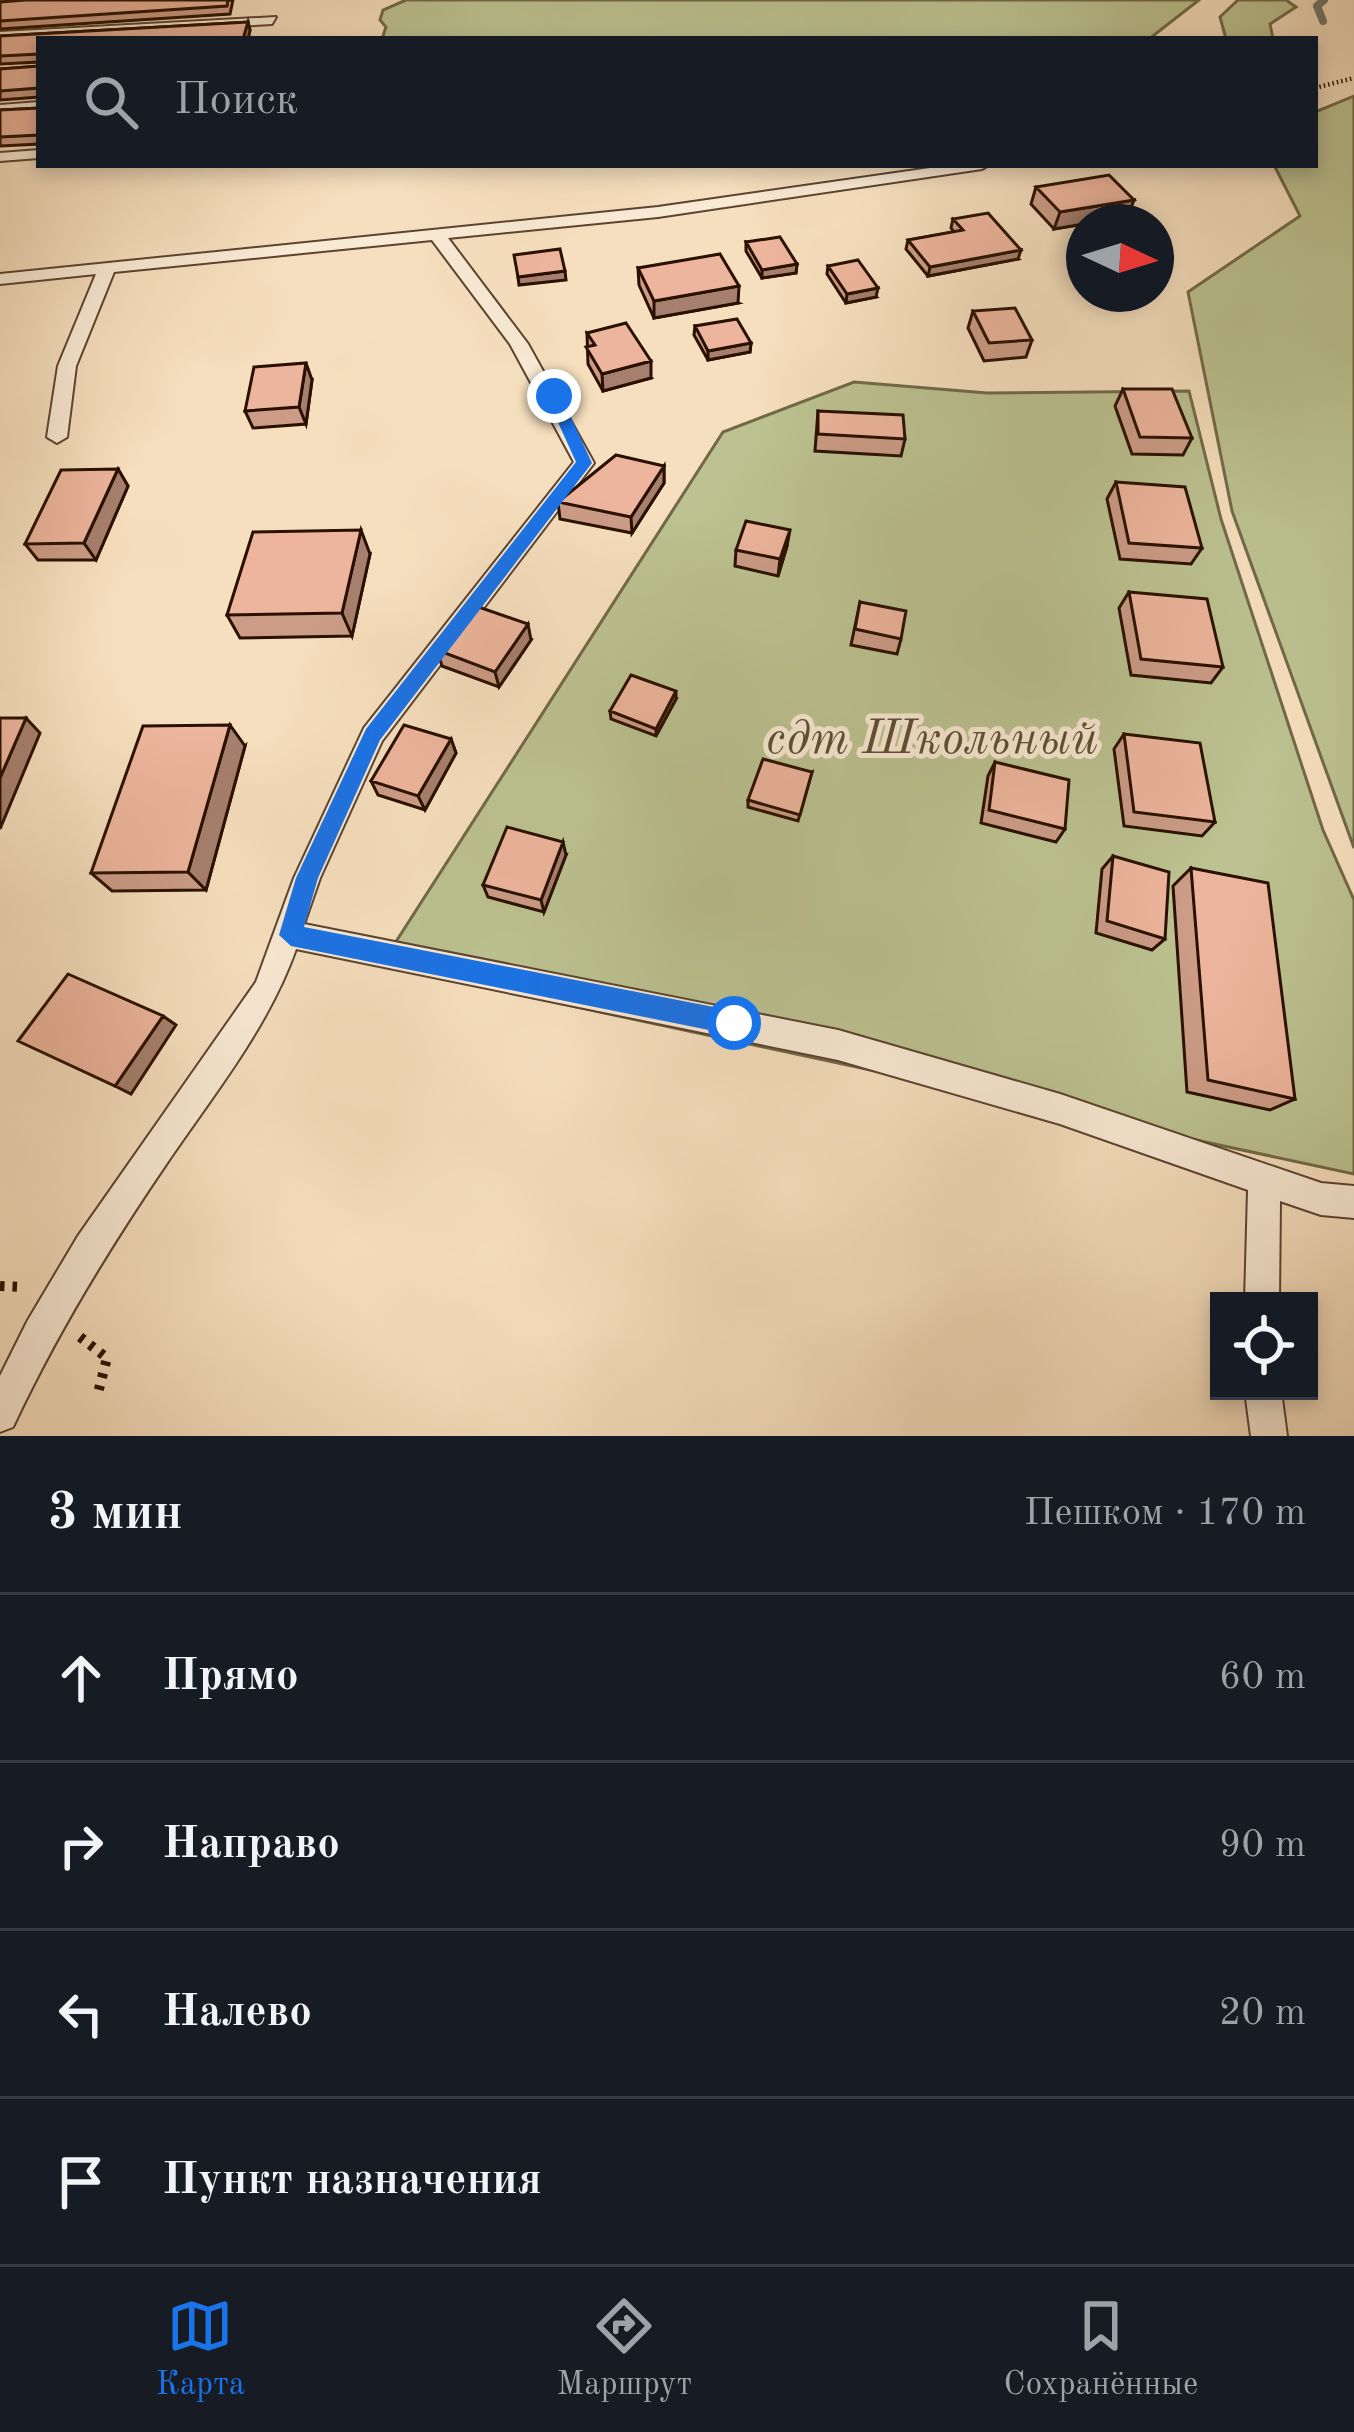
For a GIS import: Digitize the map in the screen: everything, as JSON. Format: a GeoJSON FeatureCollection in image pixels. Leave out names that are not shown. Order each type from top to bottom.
{"type":"FeatureCollection","features":[{"type":"Feature","properties":{"kind":"lane"},"geometry":{"type":"LineString","coordinates":[[0,36],[272,20]]}},
{"type":"Feature","properties":{"kind":"lane"},"geometry":{"type":"LineString","coordinates":[[0,109],[36,106]]}},
{"type":"Feature","properties":{"kind":"lane"},"geometry":{"type":"LineString","coordinates":[[0,157],[36,154]]}},
{"type":"Feature","properties":{"kind":"lane"},"geometry":{"type":"LineString","coordinates":[[0,279],[658,212],[961,168]]}},
{"type":"Feature","properties":{"kind":"lane"},"geometry":{"type":"LineString","coordinates":[[0,1414],[90,1248],[267,990],[291,935],[307,878],[373,735],[584,463],[554,396],[496,305],[438,237]]}},
{"type":"Feature","properties":{"kind":"lane"},"geometry":{"type":"LineString","coordinates":[[57,437],[68,366],[106,268]]}},
{"type":"Feature","properties":{"kind":"lane"},"geometry":{"type":"LineString","coordinates":[[291,935],[838,1045],[1060,1109],[1322,1199],[1354,1202]]}},
{"type":"Feature","properties":{"kind":"lane"},"geometry":{"type":"LineString","coordinates":[[1262,1292],[1264,1180]]}},
{"type":"Feature","properties":{"kind":"lane"},"geometry":{"type":"LineString","coordinates":[[1264,1400],[1269,1436]]}},
{"type":"Feature","properties":{"kind":"path"},"geometry":{"type":"LineString","coordinates":[[1318,87],[1354,78]]}},
{"type":"Feature","properties":{"kind":"path"},"geometry":{"type":"LineString","coordinates":[[51,1314],[107,1358],[98,1393]]}},
{"type":"Feature","properties":{"kind":"green space"},"geometry":{"type":"Polygon","coordinates":[[[406,0],[1199,0],[1153,36],[383,36],[383,10],[406,0]]]}},
{"type":"Feature","properties":{"kind":"green space"},"geometry":{"type":"Polygon","coordinates":[[[1238,0],[1286,0],[1296,7],[1270,24],[1272,36],[1225,36],[1220,17],[1238,0]]]}},
{"type":"Feature","properties":{"kind":"green space"},"geometry":{"type":"Polygon","coordinates":[[[1354,96],[1354,848],[1232,511],[1188,292],[1300,216],[1276,168],[1318,168],[1318,111],[1354,96]]]}},
{"type":"Feature","properties":{"kind":"green space","name":"сдт Школьный"},"geometry":{"type":"Polygon","coordinates":[[[854,382],[987,393],[1189,391],[1221,519],[1323,830],[1354,900],[1354,1174],[381,965],[723,432],[854,382]]]}},
{"type":"Feature","properties":{"kind":"building"},"geometry":{"type":"Polygon","coordinates":[[[228,0],[227,6],[0,21],[0,2],[228,0]]]}},
{"type":"Feature","properties":{"kind":"building"},"geometry":{"type":"Polygon","coordinates":[[[248,22],[244,36],[36,36],[36,54],[0,56],[0,36],[248,22]]]}},
{"type":"Feature","properties":{"kind":"building"},"geometry":{"type":"Polygon","coordinates":[[[36,66],[36,88],[0,91],[0,69],[36,66]]]}},
{"type":"Feature","properties":{"kind":"building"},"geometry":{"type":"Polygon","coordinates":[[[36,108],[36,135],[0,137],[0,110],[36,108]]]}},
{"type":"Feature","properties":{"kind":"building"},"geometry":{"type":"Polygon","coordinates":[[[1109,175],[1134,200],[1066,204],[1066,211],[1060,212],[1036,187],[1109,175]]]}},
{"type":"Feature","properties":{"kind":"building"},"geometry":{"type":"Polygon","coordinates":[[[988,213],[1021,250],[930,267],[908,240],[963,230],[953,219],[988,213]]]}},
{"type":"Feature","properties":{"kind":"building"},"geometry":{"type":"Polygon","coordinates":[[[780,237],[797,264],[762,270],[746,242],[780,237]]]}},
{"type":"Feature","properties":{"kind":"building"},"geometry":{"type":"Polygon","coordinates":[[[560,249],[565,271],[518,277],[514,255],[560,249]]]}},
{"type":"Feature","properties":{"kind":"building"},"geometry":{"type":"Polygon","coordinates":[[[720,254],[739,286],[654,301],[638,268],[720,254]]]}},
{"type":"Feature","properties":{"kind":"building"},"geometry":{"type":"Polygon","coordinates":[[[858,260],[878,288],[847,294],[828,266],[858,260]]]}},
{"type":"Feature","properties":{"kind":"building"},"geometry":{"type":"Polygon","coordinates":[[[1015,308],[1032,340],[989,343],[973,311],[1015,308]]]}},
{"type":"Feature","properties":{"kind":"building"},"geometry":{"type":"Polygon","coordinates":[[[737,319],[751,343],[708,351],[695,326],[737,319]]]}},
{"type":"Feature","properties":{"kind":"building"},"geometry":{"type":"Polygon","coordinates":[[[626,323],[651,361],[602,374],[586,347],[595,345],[587,333],[626,323]]]}},
{"type":"Feature","properties":{"kind":"building"},"geometry":{"type":"Polygon","coordinates":[[[306,363],[299,407],[245,411],[254,367],[306,363]]]}},
{"type":"Feature","properties":{"kind":"building"},"geometry":{"type":"Polygon","coordinates":[[[1123,389],[1172,389],[1192,438],[1140,437],[1123,389]]]}},
{"type":"Feature","properties":{"kind":"building"},"geometry":{"type":"Polygon","coordinates":[[[818,411],[903,415],[905,439],[818,434],[818,411]]]}},
{"type":"Feature","properties":{"kind":"building"},"geometry":{"type":"Polygon","coordinates":[[[616,455],[664,466],[631,517],[558,502],[616,455]]]}},
{"type":"Feature","properties":{"kind":"building"},"geometry":{"type":"Polygon","coordinates":[[[118,469],[84,543],[25,544],[61,470],[118,469]]]}},
{"type":"Feature","properties":{"kind":"building"},"geometry":{"type":"Polygon","coordinates":[[[1116,482],[1185,487],[1202,548],[1129,543],[1116,482]]]}},
{"type":"Feature","properties":{"kind":"building"},"geometry":{"type":"Polygon","coordinates":[[[746,521],[790,530],[780,559],[736,550],[746,521]]]}},
{"type":"Feature","properties":{"kind":"building"},"geometry":{"type":"Polygon","coordinates":[[[361,530],[342,613],[227,615],[253,532],[361,530]]]}},
{"type":"Feature","properties":{"kind":"building"},"geometry":{"type":"Polygon","coordinates":[[[1129,592],[1207,599],[1223,667],[1141,659],[1129,592]]]}},
{"type":"Feature","properties":{"kind":"building"},"geometry":{"type":"Polygon","coordinates":[[[860,602],[906,611],[901,639],[855,629],[860,602]]]}},
{"type":"Feature","properties":{"kind":"building"},"geometry":{"type":"Polygon","coordinates":[[[470,604],[528,624],[495,672],[437,650],[470,604]]]}},
{"type":"Feature","properties":{"kind":"building"},"geometry":{"type":"Polygon","coordinates":[[[631,675],[676,691],[656,729],[610,711],[631,675]]]}},
{"type":"Feature","properties":{"kind":"building"},"geometry":{"type":"Polygon","coordinates":[[[0,718],[26,718],[0,778],[0,718]]]}},
{"type":"Feature","properties":{"kind":"building"},"geometry":{"type":"Polygon","coordinates":[[[230,725],[188,872],[91,873],[143,726],[230,725]]]}},
{"type":"Feature","properties":{"kind":"building"},"geometry":{"type":"Polygon","coordinates":[[[404,725],[451,739],[418,796],[371,781],[404,725]]]}},
{"type":"Feature","properties":{"kind":"building"},"geometry":{"type":"Polygon","coordinates":[[[1124,734],[1200,743],[1215,822],[1134,812],[1124,734]]]}},
{"type":"Feature","properties":{"kind":"building"},"geometry":{"type":"Polygon","coordinates":[[[763,759],[812,772],[800,815],[748,800],[763,759]]]}},
{"type":"Feature","properties":{"kind":"building"},"geometry":{"type":"Polygon","coordinates":[[[995,762],[1069,780],[1065,829],[989,810],[995,762]]]}},
{"type":"Feature","properties":{"kind":"building"},"geometry":{"type":"Polygon","coordinates":[[[507,827],[563,842],[541,900],[483,885],[507,827]]]}},
{"type":"Feature","properties":{"kind":"building"},"geometry":{"type":"Polygon","coordinates":[[[1113,856],[1169,872],[1165,939],[1107,921],[1113,856]]]}},
{"type":"Feature","properties":{"kind":"building"},"geometry":{"type":"Polygon","coordinates":[[[1191,868],[1268,883],[1295,1099],[1208,1080],[1191,868]]]}},
{"type":"Feature","properties":{"kind":"building"},"geometry":{"type":"Polygon","coordinates":[[[68,974],[163,1016],[115,1086],[18,1041],[68,974]]]}},
{"type":"Feature","properties":{"kind":"waterway"},"geometry":{"type":"LineString","coordinates":[[1323,21],[1317,6],[1324,0]]}},
{"type":"Feature","properties":{"kind":"route"},"geometry":{"type":"LineString","coordinates":[[554,396],[584,463],[373,735],[307,878],[291,935],[734,1023]]}}]}
